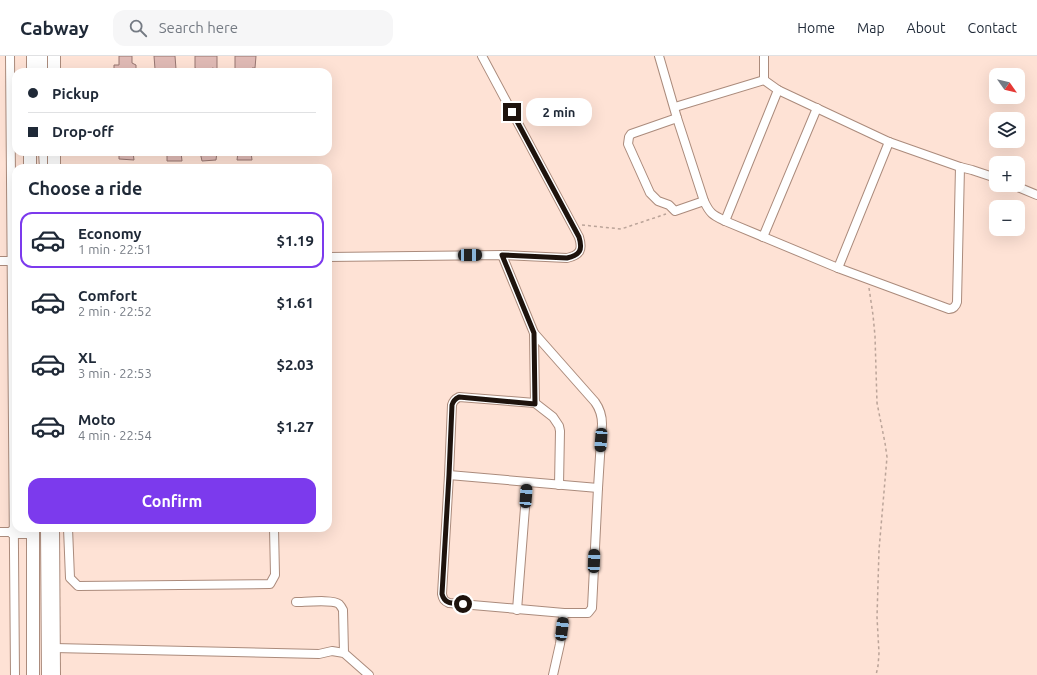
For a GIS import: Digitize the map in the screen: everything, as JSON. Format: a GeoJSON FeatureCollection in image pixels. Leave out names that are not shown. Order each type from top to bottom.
{"type":"FeatureCollection","features":[{"type":"Feature","properties":{"kind":"main road"},"geometry":{"type":"LineString","coordinates":[[33,56],[33,68]]}},
{"type":"Feature","properties":{"kind":"main road"},"geometry":{"type":"LineString","coordinates":[[54,56],[54,68]]}},
{"type":"Feature","properties":{"kind":"main road"},"geometry":{"type":"LineString","coordinates":[[33,675],[39,532]]}},
{"type":"Feature","properties":{"kind":"main road"},"geometry":{"type":"LineString","coordinates":[[53,532],[54,675]]}},
{"type":"Feature","properties":{"kind":"street"},"geometry":{"type":"LineString","coordinates":[[10,56],[12,164]]}},
{"type":"Feature","properties":{"kind":"street"},"geometry":{"type":"LineString","coordinates":[[332,257],[502,255],[567,258],[575,256],[580,251],[581,245],[579,237],[482,56]]}},
{"type":"Feature","properties":{"kind":"street"},"geometry":{"type":"LineString","coordinates":[[659,56],[677,118],[708,210],[725,221],[762,237],[838,268],[949,309],[955,306],[957,302],[960,167]]}},
{"type":"Feature","properties":{"kind":"street"},"geometry":{"type":"LineString","coordinates":[[764,56],[764,80]]}},
{"type":"Feature","properties":{"kind":"street"},"geometry":{"type":"LineString","coordinates":[[675,107],[764,80]]}},
{"type":"Feature","properties":{"kind":"street"},"geometry":{"type":"LineString","coordinates":[[764,80],[778,90],[889,142],[989,176]]}},
{"type":"Feature","properties":{"kind":"street"},"geometry":{"type":"LineString","coordinates":[[725,221],[778,90]]}},
{"type":"Feature","properties":{"kind":"street"},"geometry":{"type":"LineString","coordinates":[[762,237],[817,108]]}},
{"type":"Feature","properties":{"kind":"street"},"geometry":{"type":"LineString","coordinates":[[677,118],[631,134],[628,144],[650,193],[658,201],[669,205],[675,211],[704,201]]}},
{"type":"Feature","properties":{"kind":"street"},"geometry":{"type":"LineString","coordinates":[[838,268],[889,142]]}},
{"type":"Feature","properties":{"kind":"street"},"geometry":{"type":"LineString","coordinates":[[1025,190],[1037,195]]}},
{"type":"Feature","properties":{"kind":"street"},"geometry":{"type":"LineString","coordinates":[[502,255],[534,333],[595,402],[600,409],[602,416],[592,608],[588,613],[517,610],[449,603],[443,598],[452,405],[455,399],[459,397],[535,404],[553,417],[559,426],[560,431],[559,485]]}},
{"type":"Feature","properties":{"kind":"street"},"geometry":{"type":"LineString","coordinates":[[0,261],[12,261]]}},
{"type":"Feature","properties":{"kind":"street"},"geometry":{"type":"LineString","coordinates":[[534,333],[535,404]]}},
{"type":"Feature","properties":{"kind":"street"},"geometry":{"type":"LineString","coordinates":[[449,475],[598,488]]}},
{"type":"Feature","properties":{"kind":"street"},"geometry":{"type":"LineString","coordinates":[[517,610],[527,482]]}},
{"type":"Feature","properties":{"kind":"street"},"geometry":{"type":"LineString","coordinates":[[0,532],[13,532],[15,675]]}},
{"type":"Feature","properties":{"kind":"street"},"geometry":{"type":"LineString","coordinates":[[68,532],[70,578],[78,586],[270,584],[275,575],[274,532]]}},
{"type":"Feature","properties":{"kind":"street"},"geometry":{"type":"LineString","coordinates":[[296,602],[331,602],[340,605],[343,610],[344,653]]}},
{"type":"Feature","properties":{"kind":"street"},"geometry":{"type":"LineString","coordinates":[[553,675],[560,644],[564,613]]}},
{"type":"Feature","properties":{"kind":"street"},"geometry":{"type":"LineString","coordinates":[[54,648],[319,654],[332,651],[344,653],[369,675]]}},
{"type":"Feature","properties":{"kind":"lane"},"geometry":{"type":"LineString","coordinates":[[41,56],[41,68]]}},
{"type":"Feature","properties":{"kind":"lane"},"geometry":{"type":"LineString","coordinates":[[44,56],[45,68]]}},
{"type":"Feature","properties":{"kind":"lane"},"geometry":{"type":"LineString","coordinates":[[39,532],[44,675]]}},
{"type":"Feature","properties":{"kind":"lane"},"geometry":{"type":"LineString","coordinates":[[39,532],[47,675]]}},
{"type":"Feature","properties":{"kind":"path"},"geometry":{"type":"LineString","coordinates":[[572,225],[593,225],[621,229],[675,211]]}},
{"type":"Feature","properties":{"kind":"path"},"geometry":{"type":"LineString","coordinates":[[867,279],[875,336],[877,403],[885,443],[886,457],[879,550],[877,617],[879,653],[876,675]]}},
{"type":"Feature","properties":{"kind":"building"},"geometry":{"type":"Polygon","coordinates":[[[119,56],[132,56],[132,63],[136,65],[136,68],[114,68],[114,65],[119,65],[119,56]]]}},
{"type":"Feature","properties":{"kind":"building"},"geometry":{"type":"Polygon","coordinates":[[[154,56],[175,56],[176,68],[155,68],[154,56]]]}},
{"type":"Feature","properties":{"kind":"building"},"geometry":{"type":"Polygon","coordinates":[[[195,56],[217,56],[217,68],[195,68],[195,56]]]}},
{"type":"Feature","properties":{"kind":"building"},"geometry":{"type":"Polygon","coordinates":[[[235,56],[256,56],[255,68],[235,68],[235,56]]]}},
{"type":"Feature","properties":{"kind":"building"},"geometry":{"type":"Polygon","coordinates":[[[119,156],[134,156],[134,160],[119,159],[119,156]]]}},
{"type":"Feature","properties":{"kind":"building"},"geometry":{"type":"Polygon","coordinates":[[[167,156],[181,156],[182,161],[167,161],[167,156]]]}},
{"type":"Feature","properties":{"kind":"building"},"geometry":{"type":"Polygon","coordinates":[[[201,156],[216,156],[216,160],[202,161],[201,156]]]}},
{"type":"Feature","properties":{"kind":"building"},"geometry":{"type":"Polygon","coordinates":[[[238,156],[252,156],[252,160],[237,160],[238,156]]]}},
{"type":"Feature","properties":{"kind":"route"},"geometry":{"type":"LineString","coordinates":[[463,604],[449,603],[445,601],[442,594],[453,401],[459,397],[535,404],[534,333],[502,255],[567,258],[575,256],[581,248],[579,237],[512,112]]}}]}
